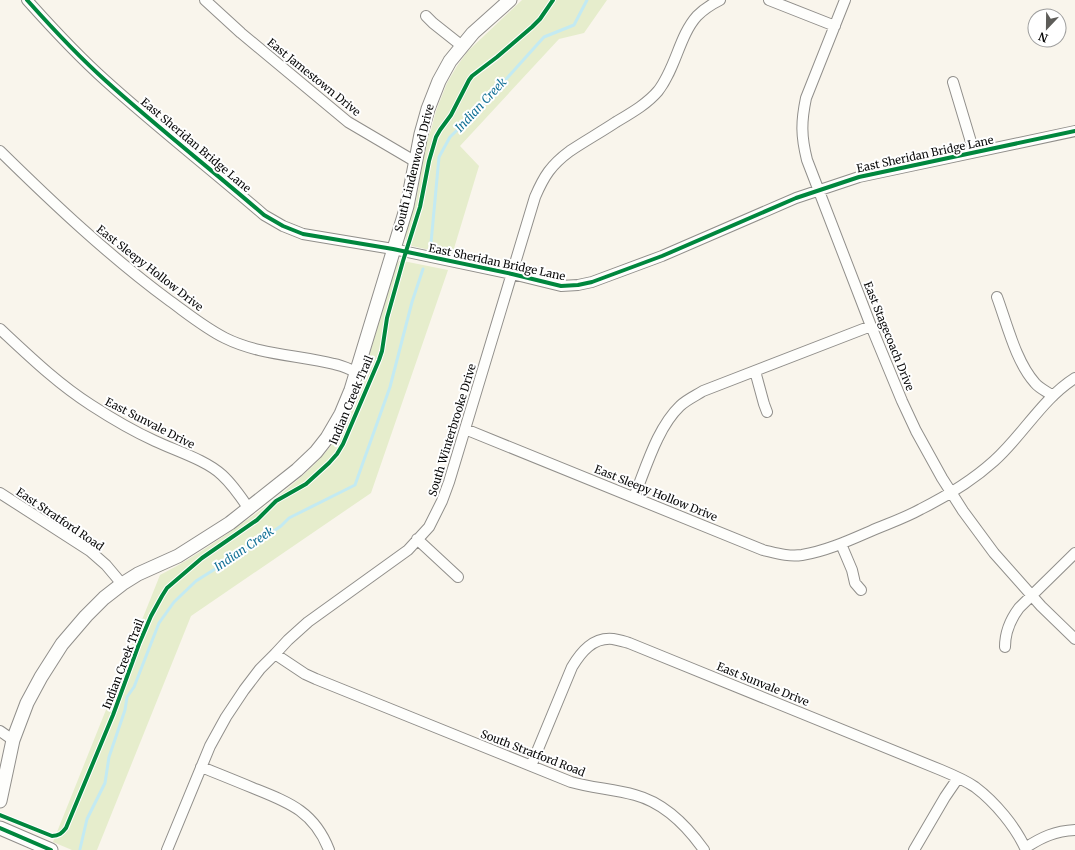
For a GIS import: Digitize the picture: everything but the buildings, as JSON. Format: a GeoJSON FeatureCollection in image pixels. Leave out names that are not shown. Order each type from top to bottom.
{"type":"FeatureCollection","features":[{"type":"Feature","properties":{"kind":"street","name":"East Sheridan Bridge Lane"},"geometry":{"type":"LineString","coordinates":[[27,0],[105,80],[149,119],[264,215],[283,226],[303,234],[393,250],[512,274],[561,286],[592,282],[662,256],[796,198],[859,177],[1075,131]]}},
{"type":"Feature","properties":{"kind":"street","name":"East Jamestown Drive"},"geometry":{"type":"LineString","coordinates":[[205,0],[241,33],[348,122],[416,162]]}},
{"type":"Feature","properties":{"kind":"street","name":"South Lindenwood Drive"},"geometry":{"type":"LineString","coordinates":[[0,801],[13,740],[27,703],[40,677],[62,644],[86,616],[104,598],[122,584],[138,574],[178,556],[249,509],[297,470],[316,452],[327,438],[341,414],[351,390],[408,199],[421,134],[428,109],[439,81],[450,61],[462,46],[510,0]]}},
{"type":"Feature","properties":{"kind":"street","name":"South Winterbrooke Drive"},"geometry":{"type":"LineString","coordinates":[[167,850],[218,731],[244,690],[260,669],[308,622],[408,550],[429,527],[442,501],[449,482],[534,197],[542,181],[559,159],[646,103],[657,92],[672,68],[690,25],[698,15],[720,0]]}},
{"type":"Feature","properties":{"kind":"street"},"geometry":{"type":"LineString","coordinates":[[768,0],[835,26]]}},
{"type":"Feature","properties":{"kind":"street","name":"East Stagecoach Drive"},"geometry":{"type":"LineString","coordinates":[[845,0],[809,88],[802,115],[803,143],[807,160],[871,326],[902,401],[916,431],[950,492],[975,529],[994,553],[1031,596],[1075,639]]}},
{"type":"Feature","properties":{"kind":"street"},"geometry":{"type":"LineString","coordinates":[[426,16],[462,46]]}},
{"type":"Feature","properties":{"kind":"street","name":"East Sheridan Bridge Lane"},"geometry":{"type":"LineString","coordinates":[[953,82],[974,152]]}},
{"type":"Feature","properties":{"kind":"street","name":"East Sleepy Hollow Drive"},"geometry":{"type":"LineString","coordinates":[[0,151],[73,221],[119,261],[152,288],[198,321],[225,338],[247,347],[335,364],[356,372]]}},
{"type":"Feature","properties":{"kind":"street"},"geometry":{"type":"LineString","coordinates":[[997,297],[1018,354],[1027,372],[1036,385],[1053,396]]}},
{"type":"Feature","properties":{"kind":"street"},"geometry":{"type":"LineString","coordinates":[[634,497],[664,427],[672,414],[681,405],[703,392],[871,326]]}},
{"type":"Feature","properties":{"kind":"street","name":"East Sunvale Drive"},"geometry":{"type":"LineString","coordinates":[[0,329],[42,369],[68,390],[91,405],[155,441],[209,465],[232,485],[249,509]]}},
{"type":"Feature","properties":{"kind":"street"},"geometry":{"type":"LineString","coordinates":[[755,371],[767,412]]}},
{"type":"Feature","properties":{"kind":"street","name":"East Sleepy Hollow Drive"},"geometry":{"type":"LineString","coordinates":[[465,429],[763,550],[782,555],[800,555],[816,552],[841,544],[920,510],[978,474],[1012,442],[1037,412],[1053,396],[1075,378]]}},
{"type":"Feature","properties":{"kind":"street","name":"East Stratford Road"},"geometry":{"type":"LineString","coordinates":[[1,496],[90,551],[106,565],[122,584]]}},
{"type":"Feature","properties":{"kind":"street"},"geometry":{"type":"LineString","coordinates":[[417,539],[458,577]]}},
{"type":"Feature","properties":{"kind":"street"},"geometry":{"type":"LineString","coordinates":[[841,544],[852,570],[855,583],[861,590]]}},
{"type":"Feature","properties":{"kind":"street"},"geometry":{"type":"LineString","coordinates":[[1005,647],[1005,638],[1012,617],[1019,608],[1075,553]]}},
{"type":"Feature","properties":{"kind":"street","name":"East Sunvale Drive"},"geometry":{"type":"LineString","coordinates":[[531,766],[572,667],[579,655],[589,646],[600,641],[611,639],[629,643],[942,770],[958,778],[974,787],[997,808],[1019,836],[1026,849]]}},
{"type":"Feature","properties":{"kind":"street","name":"South Stratford Road"},"geometry":{"type":"LineString","coordinates":[[275,654],[305,674],[571,782],[590,787],[609,789],[651,801],[667,810],[680,821],[694,835],[704,850]]}},
{"type":"Feature","properties":{"kind":"street"},"geometry":{"type":"LineString","coordinates":[[0,731],[13,740]]}},
{"type":"Feature","properties":{"kind":"street"},"geometry":{"type":"LineString","coordinates":[[202,767],[286,801],[300,810],[318,828],[327,843],[329,850]]}},
{"type":"Feature","properties":{"kind":"street"},"geometry":{"type":"LineString","coordinates":[[914,850],[958,778]]}},
{"type":"Feature","properties":{"kind":"street"},"geometry":{"type":"LineString","coordinates":[[0,828],[52,850]]}},
{"type":"Feature","properties":{"kind":"street"},"geometry":{"type":"LineString","coordinates":[[1026,849],[1041,838],[1060,831],[1075,830]]}},
{"type":"Feature","properties":{"kind":"green space"},"geometry":{"type":"Polygon","coordinates":[[[522,0],[607,0],[584,33],[559,39],[460,146],[479,166],[452,255],[412,246],[406,241],[405,233],[416,201],[427,139],[447,83],[468,51],[522,0]]]}},
{"type":"Feature","properties":{"kind":"green space"},"geometry":{"type":"Polygon","coordinates":[[[399,261],[448,270],[371,493],[191,616],[97,850],[72,850],[53,842],[160,575],[178,566],[203,550],[281,494],[315,464],[334,442],[349,417],[355,403],[396,265],[399,261]]]}},
{"type":"Feature","properties":{"kind":"waterway","name":"Indian Creek"},"geometry":{"type":"LineString","coordinates":[[431,243],[439,157],[450,137],[482,106],[544,37],[574,25],[587,0]]}},
{"type":"Feature","properties":{"kind":"waterway","name":"Indian Creek"},"geometry":{"type":"LineString","coordinates":[[80,849],[87,819],[105,783],[109,757],[125,710],[127,697],[134,687],[159,623],[174,602],[196,581],[258,542],[281,526],[289,518],[355,485],[390,387],[412,302],[423,269]]}},
{"type":"Feature","properties":{"kind":"cycle path"},"geometry":{"type":"LineString","coordinates":[[27,0],[75,52],[125,98],[264,215],[283,226],[303,234],[393,249],[561,286],[592,282],[662,256],[796,198],[859,177],[1075,131]]}},
{"type":"Feature","properties":{"kind":"cycle path","name":"Indian Creek Trail"},"geometry":{"type":"LineString","coordinates":[[0,815],[52,836],[58,835],[66,828],[113,715],[139,644],[151,616],[167,588],[202,558],[257,520],[276,501],[306,484],[337,454],[343,444],[382,351],[387,318],[420,207],[429,161],[436,137],[451,115],[472,76],[532,27],[540,19],[553,0]]}},
{"type":"Feature","properties":{"kind":"cycle path"},"geometry":{"type":"LineString","coordinates":[[0,828],[51,850]]}}]}
